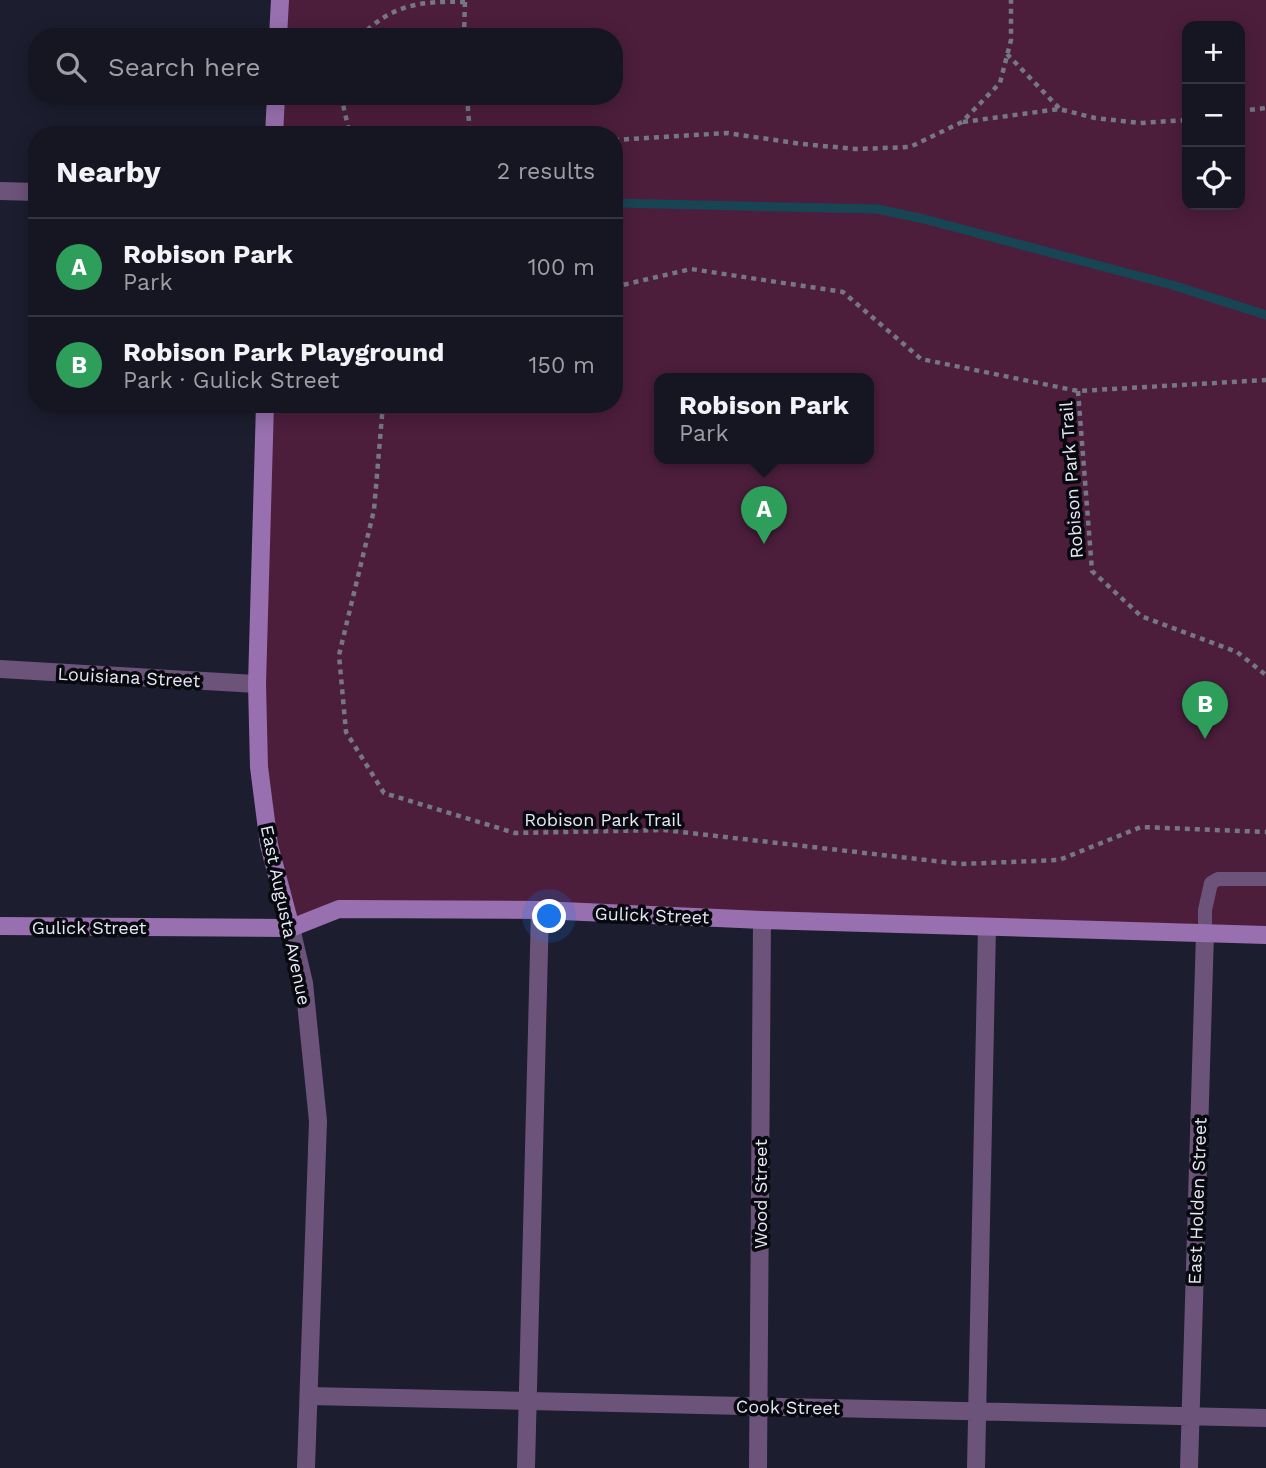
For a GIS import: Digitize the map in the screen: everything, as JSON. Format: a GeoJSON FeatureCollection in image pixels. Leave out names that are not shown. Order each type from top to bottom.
{"type":"FeatureCollection","features":[{"type":"Feature","properties":{"kind":"street"},"geometry":{"type":"LineString","coordinates":[[278,28],[280,0]]}},
{"type":"Feature","properties":{"kind":"street"},"geometry":{"type":"LineString","coordinates":[[274,126],[276,105]]}},
{"type":"Feature","properties":{"kind":"street"},"geometry":{"type":"LineString","coordinates":[[0,191],[28,192]]}},
{"type":"Feature","properties":{"kind":"street","name":"East Augusta Avenue"},"geometry":{"type":"LineString","coordinates":[[265,413],[257,684],[259,767],[269,845],[304,983],[318,1121],[306,1468]]}},
{"type":"Feature","properties":{"kind":"street","name":"Louisiana Street"},"geometry":{"type":"LineString","coordinates":[[0,670],[257,684]]}},
{"type":"Feature","properties":{"kind":"street","name":"Gulick Street"},"geometry":{"type":"LineString","coordinates":[[0,926],[291,928],[339,909],[540,911],[1266,935]]}},
{"type":"Feature","properties":{"kind":"street"},"geometry":{"type":"LineString","coordinates":[[527,1468],[540,911]]}},
{"type":"Feature","properties":{"kind":"street","name":"Wood Street"},"geometry":{"type":"LineString","coordinates":[[758,1468],[762,920]]}},
{"type":"Feature","properties":{"kind":"street"},"geometry":{"type":"LineString","coordinates":[[976,1468],[987,926]]}},
{"type":"Feature","properties":{"kind":"street","name":"East Holden Street"},"geometry":{"type":"LineString","coordinates":[[1189,1468],[1205,933]]}},
{"type":"Feature","properties":{"kind":"street","name":"Cook Street"},"geometry":{"type":"LineString","coordinates":[[310,1396],[1266,1418]]}},
{"type":"Feature","properties":{"kind":"lane"},"geometry":{"type":"LineString","coordinates":[[1205,933],[1205,910],[1211,883],[1218,879],[1266,879]]}},
{"type":"Feature","properties":{"kind":"path"},"geometry":{"type":"LineString","coordinates":[[962,122],[1000,83],[1011,40],[1011,0]]}},
{"type":"Feature","properties":{"kind":"path"},"geometry":{"type":"LineString","coordinates":[[370,28],[384,16],[402,7],[419,3],[465,1],[464,28]]}},
{"type":"Feature","properties":{"kind":"path"},"geometry":{"type":"LineString","coordinates":[[1007,54],[1059,109]]}},
{"type":"Feature","properties":{"kind":"path"},"geometry":{"type":"LineString","coordinates":[[343,105],[348,126]]}},
{"type":"Feature","properties":{"kind":"path"},"geometry":{"type":"LineString","coordinates":[[468,105],[469,126]]}},
{"type":"Feature","properties":{"kind":"path"},"geometry":{"type":"LineString","coordinates":[[1245,110],[1266,108]]}},
{"type":"Feature","properties":{"kind":"path"},"geometry":{"type":"LineString","coordinates":[[623,139],[727,133],[856,149],[910,147],[962,122],[1059,109],[1095,118],[1140,122],[1182,120]]}},
{"type":"Feature","properties":{"kind":"path","name":"Robison Park Trail"},"geometry":{"type":"LineString","coordinates":[[623,285],[691,269],[843,292],[921,359],[1078,391],[1266,380]]}},
{"type":"Feature","properties":{"kind":"path","name":"Robison Park Trail"},"geometry":{"type":"LineString","coordinates":[[1078,391],[1092,571],[1141,616],[1237,652],[1266,675]]}},
{"type":"Feature","properties":{"kind":"path","name":"Robison Park Trail"},"geometry":{"type":"LineString","coordinates":[[382,413],[374,510],[339,655],[346,732],[384,793],[515,833],[664,830],[961,864],[1059,860],[1141,827],[1266,832]]}},
{"type":"Feature","properties":{"kind":"shaded area"},"geometry":{"type":"Polygon","coordinates":[[[282,0],[1266,0],[1266,936],[339,909],[291,928],[269,845],[257,684],[267,413],[623,413],[623,126],[277,126],[278,105],[623,105],[623,28],[280,28],[282,0]]]}},
{"type":"Feature","properties":{"kind":"waterway"},"geometry":{"type":"LineString","coordinates":[[623,203],[877,209],[1172,285],[1266,315]]}},
{"type":"Feature","properties":{"kind":"place","name":"Robison Park"},"geometry":{"type":"Point","coordinates":[764,544]}},
{"type":"Feature","properties":{"kind":"place","name":"Robison Park Playground"},"geometry":{"type":"Point","coordinates":[1205,739]}}]}
